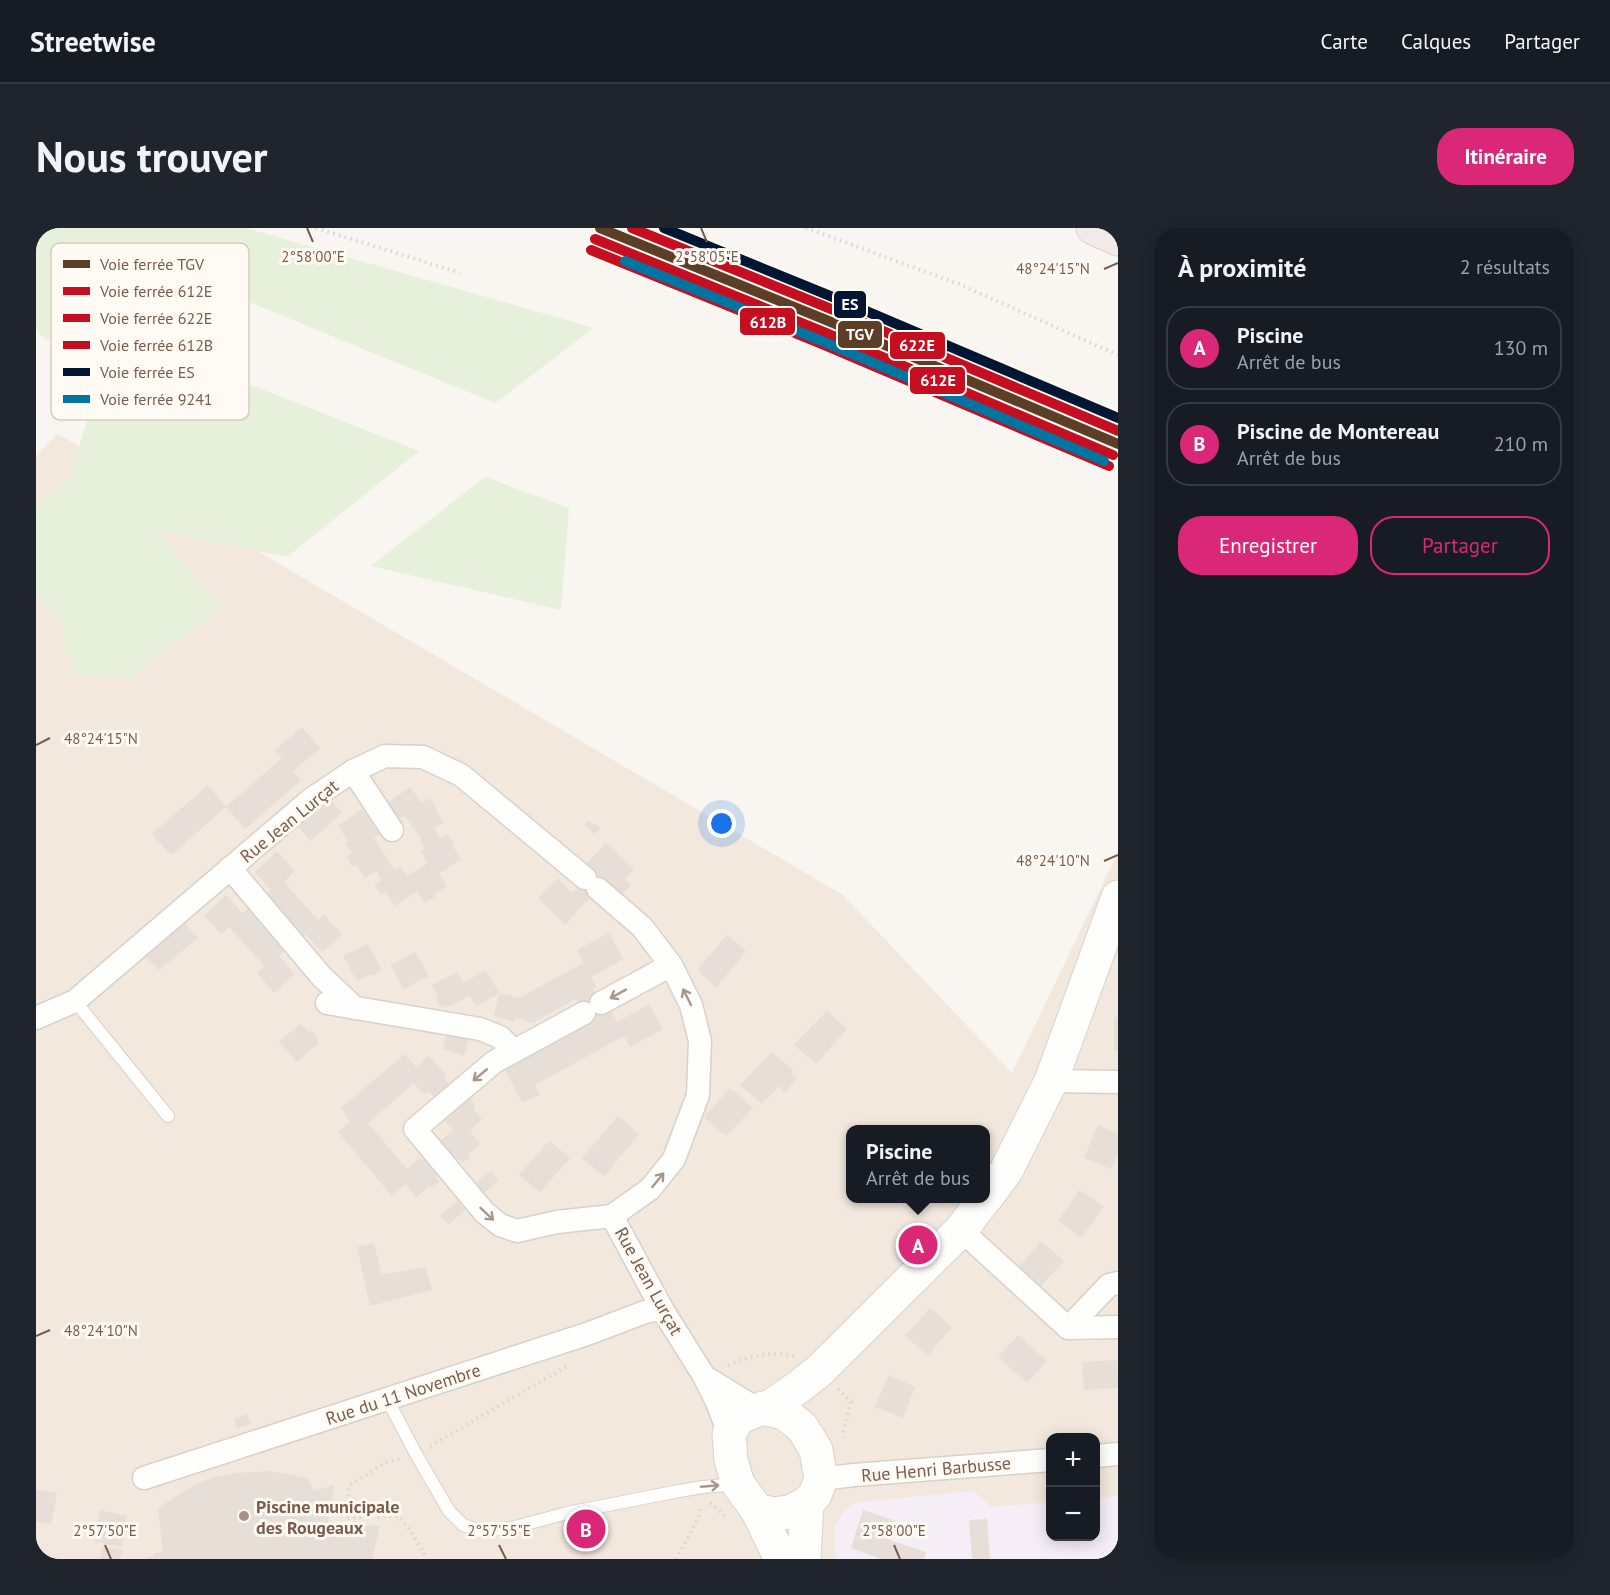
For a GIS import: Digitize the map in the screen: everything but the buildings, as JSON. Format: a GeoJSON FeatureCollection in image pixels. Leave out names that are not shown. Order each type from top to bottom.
{"type":"FeatureCollection","features":[{"type":"Feature","properties":{"kind":"highway"},"geometry":{"type":"LineString","coordinates":[[1093,228],[1118,239]]}},
{"type":"Feature","properties":{"kind":"street","name":"Rue Jean Lurçat"},"geometry":{"type":"LineString","coordinates":[[36,1018],[75,1001],[310,800],[353,771],[385,756],[423,757],[462,775],[642,927],[671,965],[691,1005],[700,1041],[698,1095],[674,1159],[650,1189],[612,1216],[662,1309],[704,1376],[729,1434]]}},
{"type":"Feature","properties":{"kind":"street"},"geometry":{"type":"LineString","coordinates":[[353,771],[392,830]]}},
{"type":"Feature","properties":{"kind":"street"},"geometry":{"type":"LineString","coordinates":[[230,868],[322,977],[355,1008]]}},
{"type":"Feature","properties":{"kind":"street"},"geometry":{"type":"LineString","coordinates":[[990,1192],[1006,1171],[1051,1081],[1118,897]]}},
{"type":"Feature","properties":{"kind":"street"},"geometry":{"type":"LineString","coordinates":[[612,1216],[557,1222],[518,1231],[500,1225],[484,1212],[415,1130],[494,1062],[671,965]]}},
{"type":"Feature","properties":{"kind":"street"},"geometry":{"type":"LineString","coordinates":[[327,1003],[480,1029],[500,1037],[514,1051]]}},
{"type":"Feature","properties":{"kind":"street"},"geometry":{"type":"LineString","coordinates":[[1051,1081],[1118,1082]]}},
{"type":"Feature","properties":{"kind":"street"},"geometry":{"type":"LineString","coordinates":[[781,1559],[758,1510],[738,1484],[730,1460],[729,1434],[738,1418],[763,1409],[819,1371],[961,1230],[981,1203]]}},
{"type":"Feature","properties":{"kind":"street"},"geometry":{"type":"LineString","coordinates":[[961,1230],[1068,1329],[1118,1327]]}},
{"type":"Feature","properties":{"kind":"street"},"geometry":{"type":"LineString","coordinates":[[1068,1329],[1109,1285],[1118,1283]]}},
{"type":"Feature","properties":{"kind":"street","name":"Rue du 11 Novembre"},"geometry":{"type":"LineString","coordinates":[[144,1478],[587,1334],[645,1312],[662,1309]]}},
{"type":"Feature","properties":{"kind":"street"},"geometry":{"type":"LineString","coordinates":[[802,1427],[819,1371]]}},
{"type":"Feature","properties":{"kind":"street","name":"Rue Jean Lurçat"},"geometry":{"type":"LineString","coordinates":[[704,1376],[763,1409]]}},
{"type":"Feature","properties":{"kind":"street"},"geometry":{"type":"LineString","coordinates":[[763,1409],[784,1413],[802,1427],[816,1450],[814,1491],[804,1559]]}},
{"type":"Feature","properties":{"kind":"street"},"geometry":{"type":"LineString","coordinates":[[1100,1456],[1118,1454]]}},
{"type":"Feature","properties":{"kind":"street","name":"Rue Henri Barbusse"},"geometry":{"type":"LineString","coordinates":[[814,1491],[854,1475],[1046,1460]]}},
{"type":"Feature","properties":{"kind":"street"},"geometry":{"type":"LineString","coordinates":[[758,1510],[773,1514],[790,1512],[814,1491]]}},
{"type":"Feature","properties":{"kind":"lane"},"geometry":{"type":"LineString","coordinates":[[75,1001],[168,1116]]}},
{"type":"Feature","properties":{"kind":"lane"},"geometry":{"type":"LineString","coordinates":[[387,1399],[449,1511],[463,1525],[480,1531],[511,1528],[567,1513],[684,1490],[738,1484]]}},
{"type":"Feature","properties":{"kind":"path"},"geometry":{"type":"LineString","coordinates":[[316,228],[460,273]]}},
{"type":"Feature","properties":{"kind":"path"},"geometry":{"type":"LineString","coordinates":[[806,228],[959,284],[1118,355]]}},
{"type":"Feature","properties":{"kind":"path"},"geometry":{"type":"LineString","coordinates":[[427,1559],[408,1527],[397,1516],[348,1518],[349,1486],[386,1462],[416,1454],[578,1360]]}},
{"type":"Feature","properties":{"kind":"shaded area"},"geometry":{"type":"Polygon","coordinates":[[[58,434],[843,895],[1012,1073],[1118,852],[1118,1559],[36,1559],[36,456],[58,434]]]}},
{"type":"Feature","properties":{"kind":"shaded area"},"geometry":{"type":"Polygon","coordinates":[[[974,1491],[991,1507],[1046,1502],[1046,1541],[1100,1541],[1100,1498],[1118,1496],[1118,1559],[836,1559],[835,1527],[846,1508],[859,1502],[974,1491]]]}},
{"type":"Feature","properties":{"kind":"green space"},"geometry":{"type":"Polygon","coordinates":[[[36,228],[246,228],[594,328],[495,403],[249,302],[249,243],[51,243],[51,338],[45,340],[36,328],[36,228]]]}},
{"type":"Feature","properties":{"kind":"green space"},"geometry":{"type":"Polygon","coordinates":[[[249,384],[419,451],[287,557],[157,530],[221,608],[129,678],[73,676],[58,614],[36,596],[36,507],[70,477],[87,420],[249,420],[249,384]]]}},
{"type":"Feature","properties":{"kind":"green space"},"geometry":{"type":"Polygon","coordinates":[[[485,477],[569,508],[561,610],[371,566],[485,477]]]}},
{"type":"Feature","properties":{"kind":"rail line","name":"TGV"},"geometry":{"type":"LineString","coordinates":[[600,228],[831,322],[1118,444]]}},
{"type":"Feature","properties":{"kind":"rail line","name":"622E"},"geometry":{"type":"LineString","coordinates":[[632,228],[836,311],[1118,431]]}},
{"type":"Feature","properties":{"kind":"rail line","name":"ES"},"geometry":{"type":"LineString","coordinates":[[664,228],[1118,418]]}},
{"type":"Feature","properties":{"kind":"rail line","name":"612E"},"geometry":{"type":"LineString","coordinates":[[595,239],[826,333],[1113,455]]}},
{"type":"Feature","properties":{"kind":"rail line","name":"612B"},"geometry":{"type":"LineString","coordinates":[[591,250],[822,344],[1109,466]]}},
{"type":"Feature","properties":{"kind":"rail line","name":"9241"},"geometry":{"type":"LineString","coordinates":[[625,261],[822,341],[1104,461]]}},
{"type":"Feature","properties":{"kind":"place","name":"Piscine"},"geometry":{"type":"Point","coordinates":[918,1245]}},
{"type":"Feature","properties":{"kind":"place","name":"Piscine municipale des Rougeaux"},"geometry":{"type":"Point","coordinates":[244,1516]}},
{"type":"Feature","properties":{"kind":"place","name":"Piscine de Montereau"},"geometry":{"type":"Point","coordinates":[586,1529]}}]}
